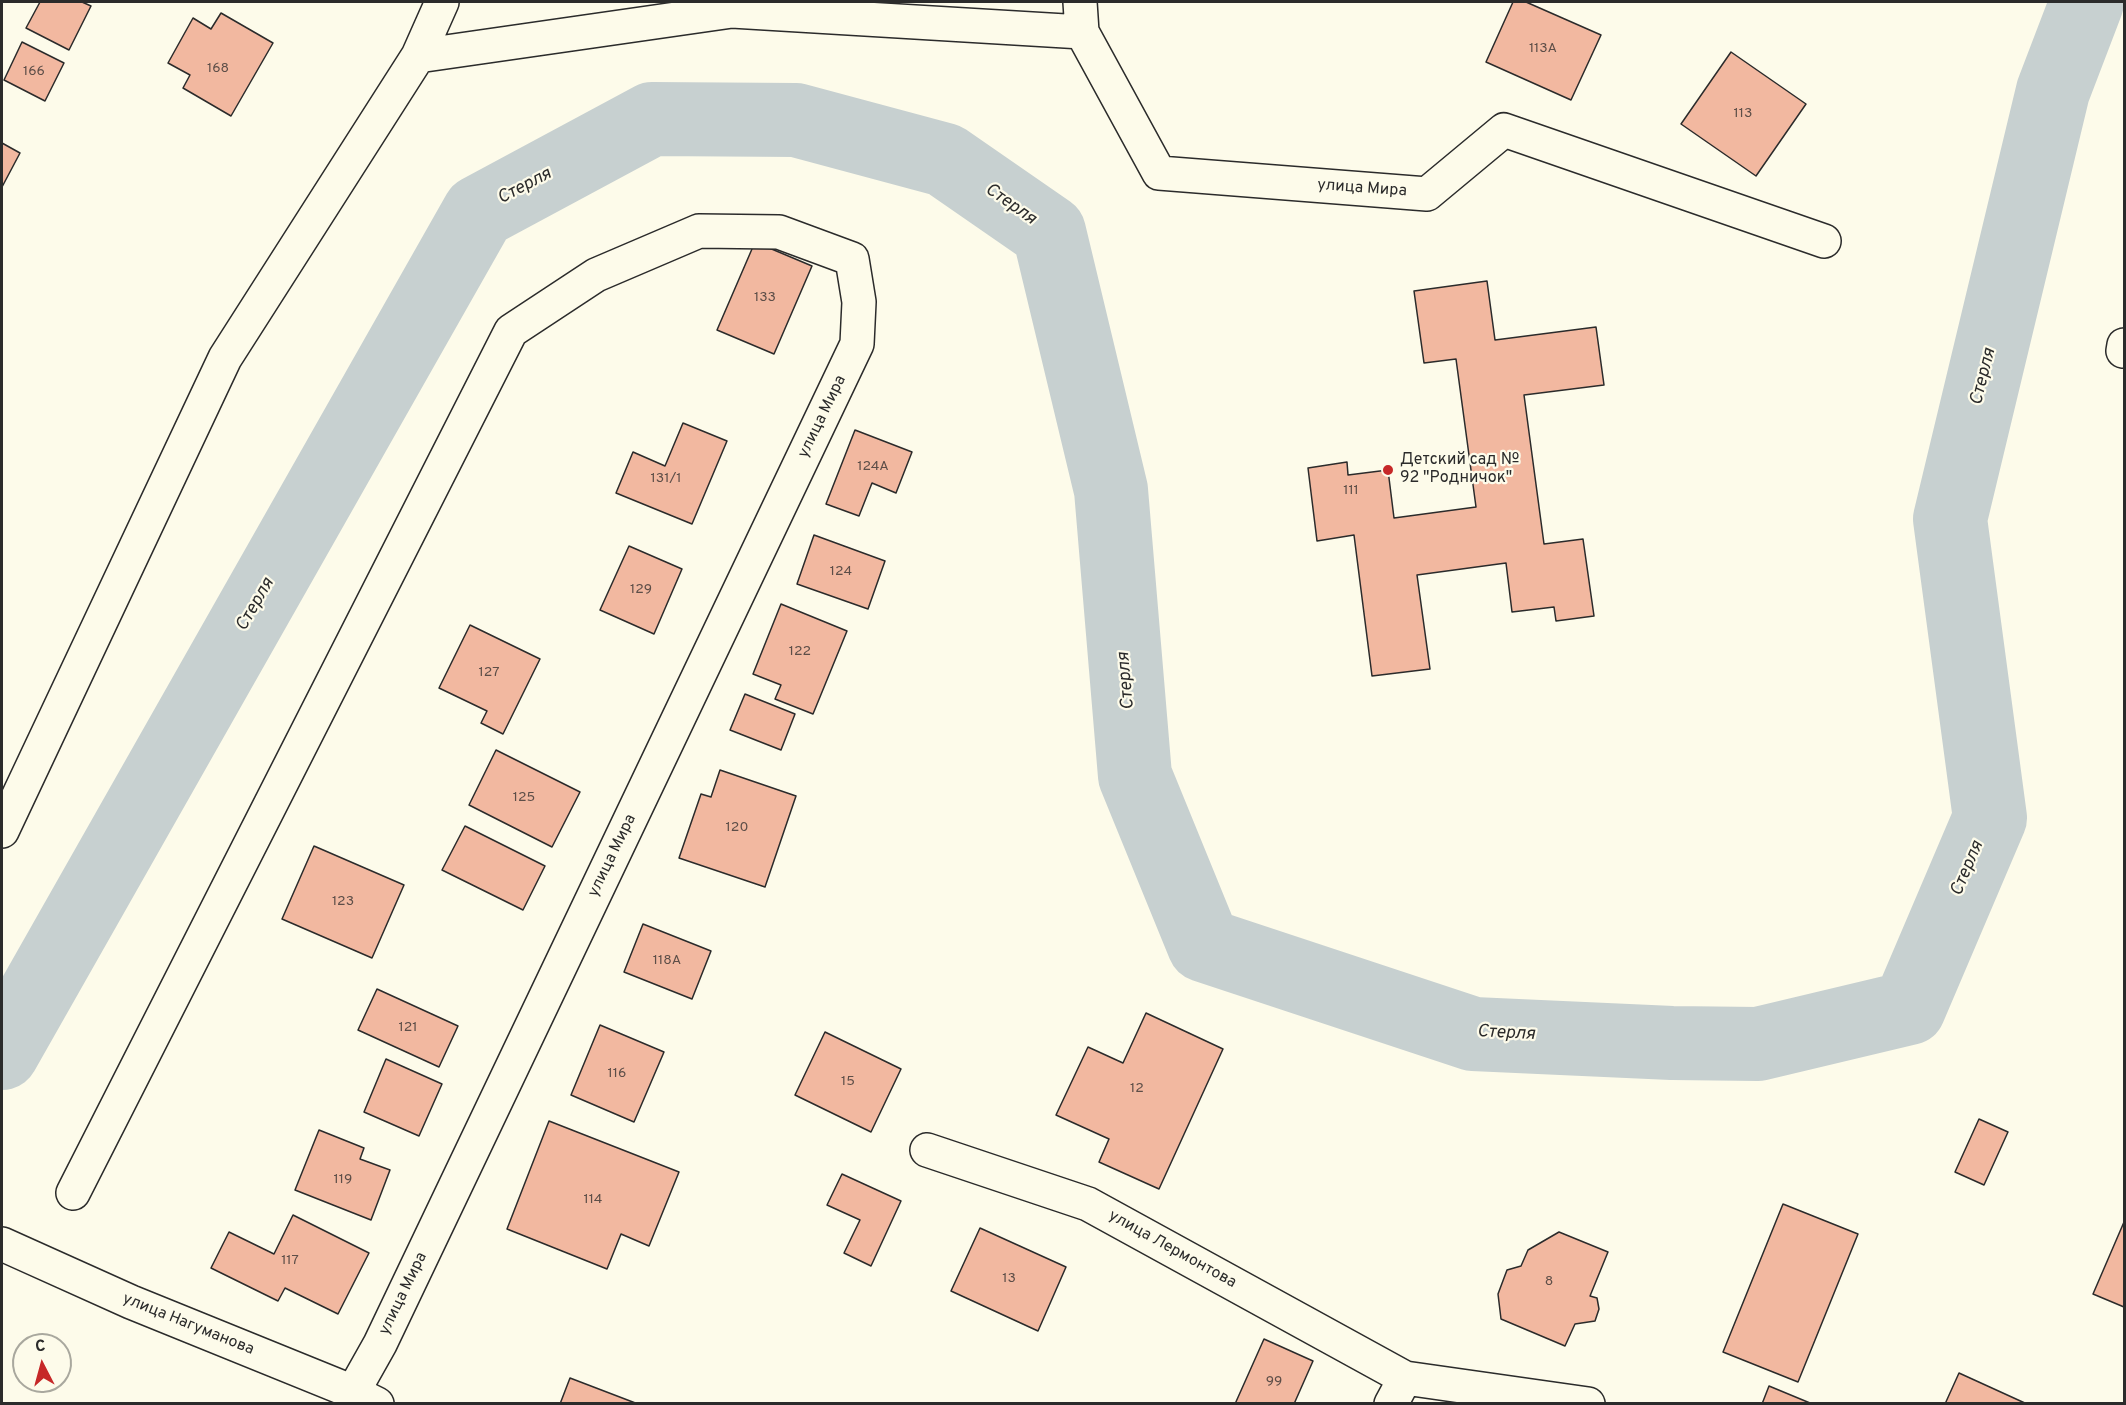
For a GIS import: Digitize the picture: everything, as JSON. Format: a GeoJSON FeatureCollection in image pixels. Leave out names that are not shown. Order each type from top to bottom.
{"type":"FeatureCollection","features":[{"type":"Feature","properties":{"kind":"street"},"geometry":{"type":"LineString","coordinates":[[2,831],[225,358],[418,56],[442,2]]}},
{"type":"Feature","properties":{"kind":"street"},"geometry":{"type":"LineString","coordinates":[[418,56],[732,11],[1081,17]]}},
{"type":"Feature","properties":{"kind":"street","name":"улица Мира"},"geometry":{"type":"LineString","coordinates":[[1081,17],[1159,173],[1427,194],[1504,130],[1824,241]]}},
{"type":"Feature","properties":{"kind":"street","name":"улица Мира"},"geometry":{"type":"LineString","coordinates":[[73,1193],[511,331],[596,275],[699,231],[779,232],[852,259],[859,302],[857,344],[380,1344],[359,1400]]}},
{"type":"Feature","properties":{"kind":"street","name":"улица Лермонтова"},"geometry":{"type":"LineString","coordinates":[[927,1150],[1088,1204],[1398,1390],[1588,1404]]}},
{"type":"Feature","properties":{"kind":"street","name":"улица Нагуманова"},"geometry":{"type":"LineString","coordinates":[[2,1244],[359,1400]]}},
{"type":"Feature","properties":{"kind":"building"},"geometry":{"type":"Polygon","coordinates":[[[40,2],[82,2],[91,6],[69,50],[26,28],[40,2]]]}},
{"type":"Feature","properties":{"kind":"building"},"geometry":{"type":"Polygon","coordinates":[[[1513,2],[1526,2],[1601,35],[1571,100],[1486,62],[1513,2]]]}},
{"type":"Feature","properties":{"kind":"building"},"geometry":{"type":"Polygon","coordinates":[[[221,13],[273,43],[231,116],[183,88],[190,75],[168,63],[193,18],[211,29],[221,13]]]}},
{"type":"Feature","properties":{"kind":"building"},"geometry":{"type":"Polygon","coordinates":[[[22,42],[64,63],[45,101],[4,80],[22,42]]]}},
{"type":"Feature","properties":{"kind":"building"},"geometry":{"type":"Polygon","coordinates":[[[1731,52],[1806,104],[1756,176],[1681,124],[1731,52]]]}},
{"type":"Feature","properties":{"kind":"building"},"geometry":{"type":"Polygon","coordinates":[[[2,143],[20,153],[2,187],[2,143]]]}},
{"type":"Feature","properties":{"kind":"building"},"geometry":{"type":"Polygon","coordinates":[[[755,242],[812,266],[774,354],[717,330],[755,242]]]}},
{"type":"Feature","properties":{"kind":"building"},"geometry":{"type":"Polygon","coordinates":[[[1487,281],[1495,340],[1596,327],[1604,385],[1524,395],[1544,544],[1583,539],[1594,616],[1556,621],[1554,607],[1512,612],[1506,563],[1417,575],[1430,669],[1372,676],[1354,535],[1317,541],[1308,468],[1347,462],[1348,475],[1388,470],[1394,518],[1476,507],[1456,359],[1424,363],[1414,291],[1487,281]]]}},
{"type":"Feature","properties":{"kind":"building"},"geometry":{"type":"Polygon","coordinates":[[[683,423],[727,441],[692,524],[616,493],[633,452],[665,466],[683,423]]]}},
{"type":"Feature","properties":{"kind":"building"},"geometry":{"type":"Polygon","coordinates":[[[855,430],[912,452],[896,493],[872,483],[859,516],[826,504],[855,430]]]}},
{"type":"Feature","properties":{"kind":"building"},"geometry":{"type":"Polygon","coordinates":[[[814,535],[885,561],[868,609],[797,584],[814,535]]]}},
{"type":"Feature","properties":{"kind":"building"},"geometry":{"type":"Polygon","coordinates":[[[629,546],[682,569],[654,634],[600,610],[629,546]]]}},
{"type":"Feature","properties":{"kind":"building"},"geometry":{"type":"Polygon","coordinates":[[[781,604],[847,631],[813,714],[775,699],[781,685],[753,674],[781,604]]]}},
{"type":"Feature","properties":{"kind":"building"},"geometry":{"type":"Polygon","coordinates":[[[470,625],[540,659],[503,734],[481,723],[487,711],[439,688],[470,625]]]}},
{"type":"Feature","properties":{"kind":"building"},"geometry":{"type":"Polygon","coordinates":[[[745,694],[795,714],[781,750],[730,730],[745,694]]]}},
{"type":"Feature","properties":{"kind":"building"},"geometry":{"type":"Polygon","coordinates":[[[496,750],[580,792],[552,847],[469,805],[496,750]]]}},
{"type":"Feature","properties":{"kind":"building"},"geometry":{"type":"Polygon","coordinates":[[[720,770],[796,796],[765,887],[679,858],[701,794],[711,797],[720,770]]]}},
{"type":"Feature","properties":{"kind":"building"},"geometry":{"type":"Polygon","coordinates":[[[465,826],[545,866],[523,910],[442,870],[465,826]]]}},
{"type":"Feature","properties":{"kind":"building"},"geometry":{"type":"Polygon","coordinates":[[[314,846],[404,885],[372,958],[282,919],[314,846]]]}},
{"type":"Feature","properties":{"kind":"building"},"geometry":{"type":"Polygon","coordinates":[[[643,924],[711,951],[692,999],[624,972],[643,924]]]}},
{"type":"Feature","properties":{"kind":"building"},"geometry":{"type":"Polygon","coordinates":[[[377,989],[458,1026],[439,1067],[358,1030],[377,989]]]}},
{"type":"Feature","properties":{"kind":"building"},"geometry":{"type":"Polygon","coordinates":[[[1146,1013],[1223,1049],[1159,1189],[1099,1162],[1109,1139],[1056,1115],[1088,1047],[1123,1063],[1146,1013]]]}},
{"type":"Feature","properties":{"kind":"building"},"geometry":{"type":"Polygon","coordinates":[[[600,1025],[664,1052],[634,1122],[571,1095],[600,1025]]]}},
{"type":"Feature","properties":{"kind":"building"},"geometry":{"type":"Polygon","coordinates":[[[825,1032],[901,1069],[871,1132],[795,1095],[825,1032]]]}},
{"type":"Feature","properties":{"kind":"building"},"geometry":{"type":"Polygon","coordinates":[[[386,1059],[442,1084],[419,1136],[364,1112],[386,1059]]]}},
{"type":"Feature","properties":{"kind":"building"},"geometry":{"type":"Polygon","coordinates":[[[1979,1119],[2008,1132],[1984,1185],[1955,1172],[1979,1119]]]}},
{"type":"Feature","properties":{"kind":"building"},"geometry":{"type":"Polygon","coordinates":[[[549,1121],[679,1172],[649,1246],[621,1234],[607,1269],[507,1229],[549,1121]]]}},
{"type":"Feature","properties":{"kind":"building"},"geometry":{"type":"Polygon","coordinates":[[[319,1130],[364,1148],[360,1159],[390,1170],[371,1220],[295,1190],[319,1130]]]}},
{"type":"Feature","properties":{"kind":"building"},"geometry":{"type":"Polygon","coordinates":[[[842,1174],[901,1201],[871,1266],[844,1253],[860,1220],[827,1205],[842,1174]]]}},
{"type":"Feature","properties":{"kind":"building"},"geometry":{"type":"Polygon","coordinates":[[[1783,1204],[1858,1234],[1798,1382],[1723,1352],[1783,1204]]]}},
{"type":"Feature","properties":{"kind":"building"},"geometry":{"type":"Polygon","coordinates":[[[293,1215],[369,1253],[338,1314],[285,1288],[278,1301],[211,1268],[229,1232],[274,1254],[293,1215]]]}},
{"type":"Feature","properties":{"kind":"building"},"geometry":{"type":"Polygon","coordinates":[[[2124,1222],[2124,1307],[2093,1294],[2124,1222]]]}},
{"type":"Feature","properties":{"kind":"building"},"geometry":{"type":"Polygon","coordinates":[[[980,1228],[1066,1267],[1038,1331],[951,1291],[980,1228]]]}},
{"type":"Feature","properties":{"kind":"building"},"geometry":{"type":"Polygon","coordinates":[[[1559,1232],[1608,1252],[1590,1296],[1597,1298],[1599,1309],[1595,1321],[1575,1324],[1565,1346],[1501,1319],[1498,1294],[1507,1270],[1521,1266],[1528,1250],[1559,1232]]]}},
{"type":"Feature","properties":{"kind":"building"},"geometry":{"type":"Polygon","coordinates":[[[1264,1339],[1313,1361],[1294,1404],[1235,1404],[1264,1339]]]}},
{"type":"Feature","properties":{"kind":"building"},"geometry":{"type":"Polygon","coordinates":[[[1959,1373],[2027,1404],[1945,1404],[1959,1373]]]}},
{"type":"Feature","properties":{"kind":"building"},"geometry":{"type":"Polygon","coordinates":[[[570,1378],[638,1404],[560,1404],[570,1378]]]}},
{"type":"Feature","properties":{"kind":"building"},"geometry":{"type":"Polygon","coordinates":[[[1769,1386],[1810,1403],[1810,1404],[1762,1404],[1769,1386]]]}},
{"type":"Feature","properties":{"kind":"waterway","name":"Стерля"},"geometry":{"type":"LineString","coordinates":[[2,1053],[479,212],[652,119],[796,120],[945,160],[1049,232],[1111,490],[1135,776],[1204,945],[1473,1034],[1672,1043],[1758,1044],[1909,1008],[1990,818],[1950,519],[2053,91],[2087,2]]}},
{"type":"Feature","properties":{"kind":"place","name":"Детский сад № 92 \"Родничок\""},"geometry":{"type":"Point","coordinates":[1388,470]}}]}
